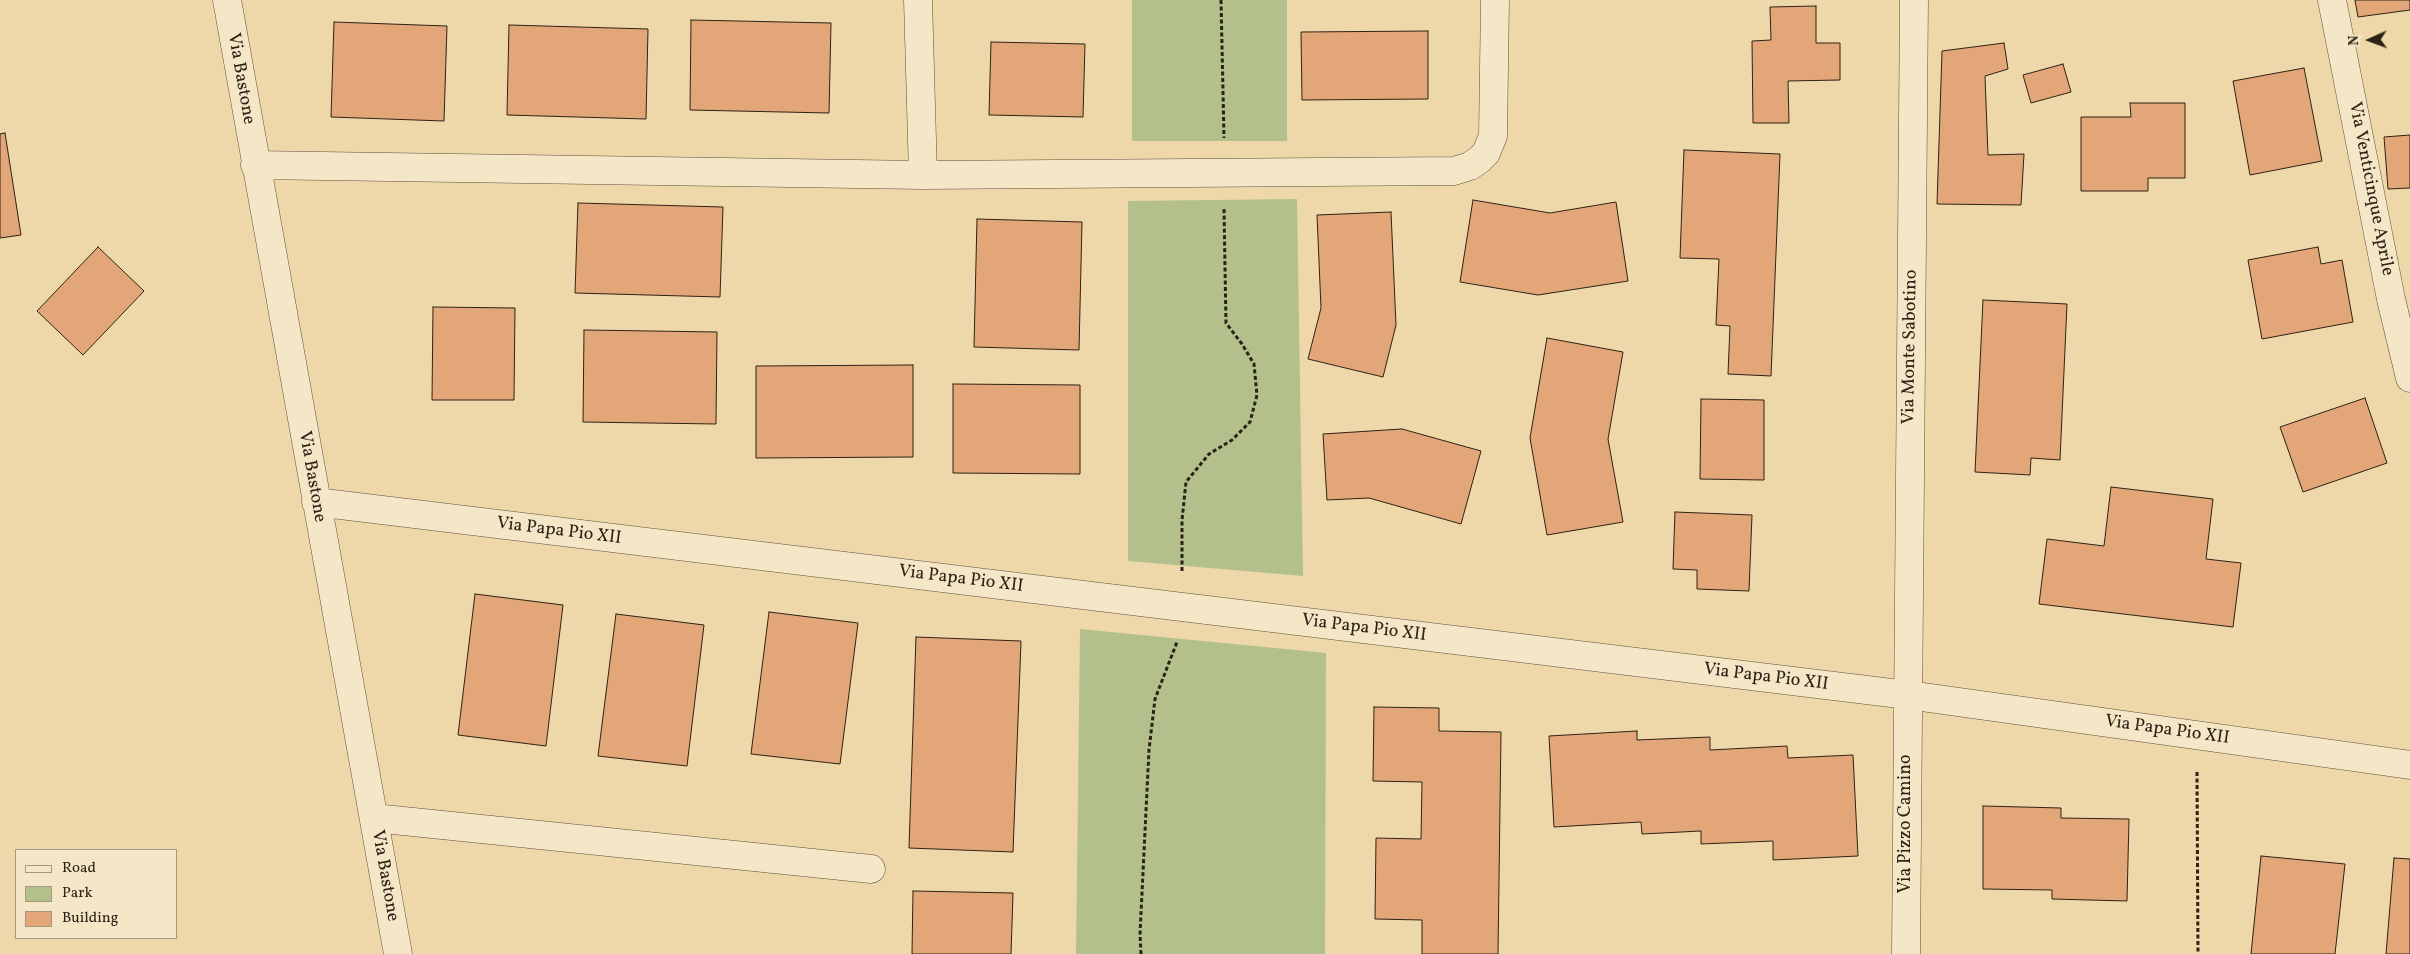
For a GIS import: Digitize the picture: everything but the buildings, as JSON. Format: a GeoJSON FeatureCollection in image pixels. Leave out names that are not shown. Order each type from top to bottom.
{"type":"FeatureCollection","features":[{"type":"Feature","properties":{"kind":"street","name":"Via Bastone"},"geometry":{"type":"LineString","coordinates":[[227,0],[255,165],[398,954]]}},
{"type":"Feature","properties":{"kind":"street"},"geometry":{"type":"LineString","coordinates":[[918,0],[924,175]]}},
{"type":"Feature","properties":{"kind":"street"},"geometry":{"type":"LineString","coordinates":[[255,165],[924,175],[1454,172],[1470,166],[1486,152],[1493,136],[1494,0]]}},
{"type":"Feature","properties":{"kind":"street","name":"Via Monte Sabotino"},"geometry":{"type":"LineString","coordinates":[[1908,695],[1914,0]]}},
{"type":"Feature","properties":{"kind":"street","name":"Via Venticinque Aprile"},"geometry":{"type":"LineString","coordinates":[[2332,0],[2391,299],[2410,378]]}},
{"type":"Feature","properties":{"kind":"street","name":"Via Papa Pio XII"},"geometry":{"type":"LineString","coordinates":[[316,502],[1908,695],[2410,765]]}},
{"type":"Feature","properties":{"kind":"street","name":"Via Pizzo Camino"},"geometry":{"type":"LineString","coordinates":[[1906,954],[1908,695]]}},
{"type":"Feature","properties":{"kind":"street"},"geometry":{"type":"LineString","coordinates":[[374,818],[872,869]]}},
{"type":"Feature","properties":{"kind":"path"},"geometry":{"type":"LineString","coordinates":[[1221,0],[1224,173]]}},
{"type":"Feature","properties":{"kind":"path"},"geometry":{"type":"LineString","coordinates":[[2197,735],[2198,954]]}},
{"type":"Feature","properties":{"kind":"green space"},"geometry":{"type":"Polygon","coordinates":[[[1132,0],[1287,0],[1287,141],[1132,141],[1132,0]]]}},
{"type":"Feature","properties":{"kind":"green space"},"geometry":{"type":"Polygon","coordinates":[[[1297,199],[1303,576],[1128,561],[1128,201],[1297,199]]]}},
{"type":"Feature","properties":{"kind":"green space"},"geometry":{"type":"Polygon","coordinates":[[[1080,629],[1326,653],[1325,954],[1076,954],[1080,629]]]}}]}
